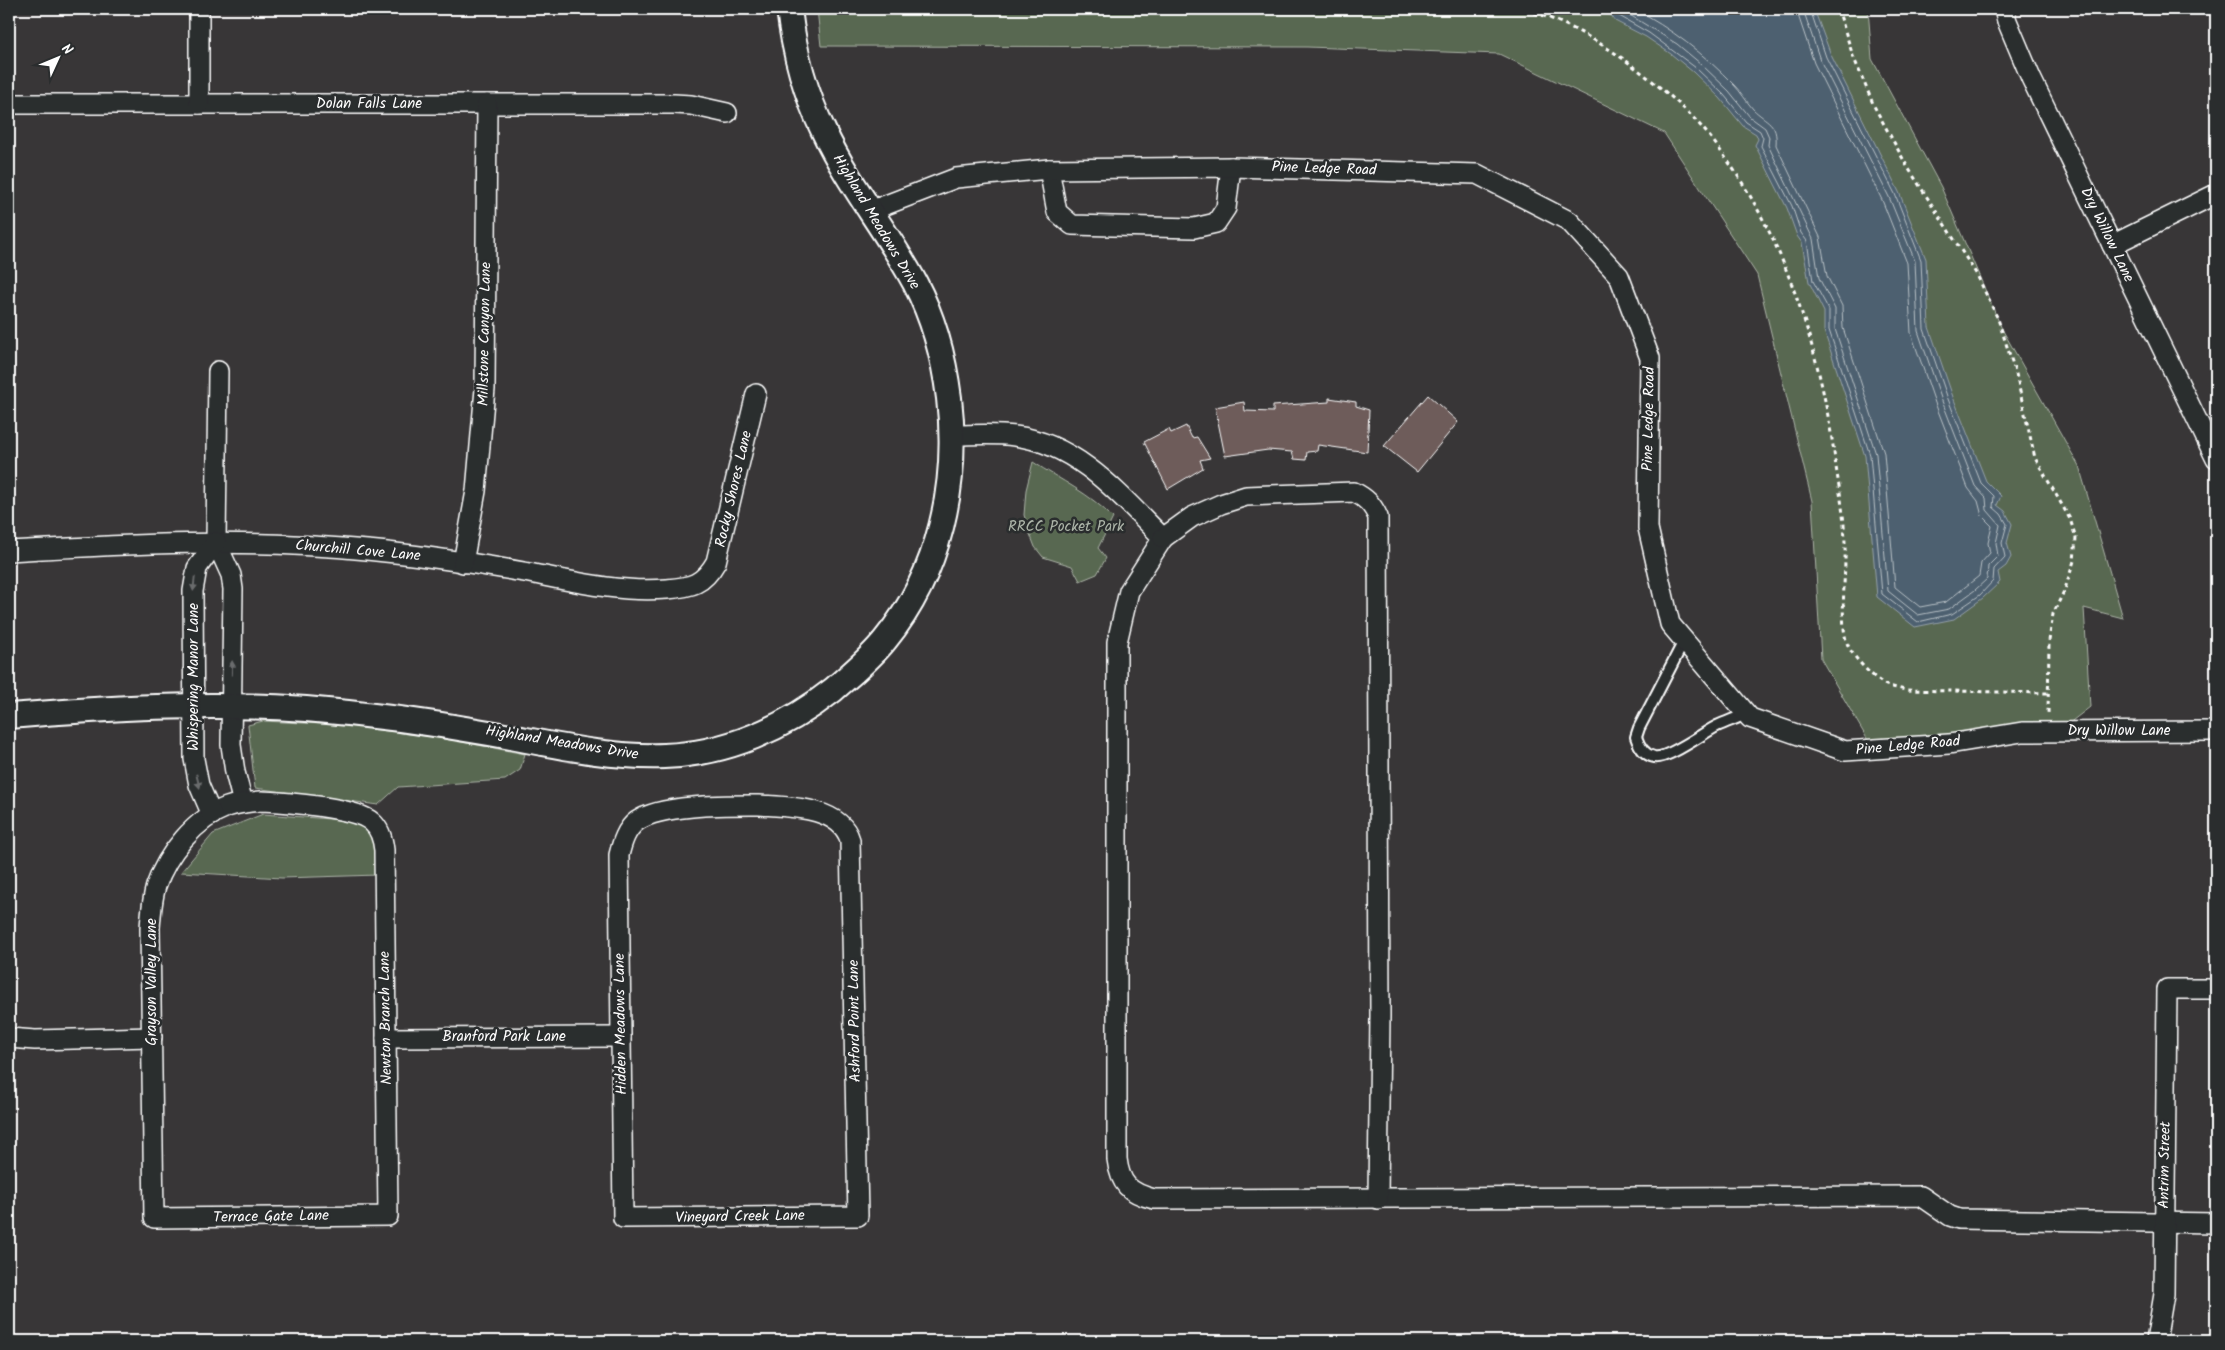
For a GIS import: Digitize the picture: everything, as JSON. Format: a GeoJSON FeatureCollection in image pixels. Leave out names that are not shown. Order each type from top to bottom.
{"type":"FeatureCollection","features":[{"type":"Feature","properties":{"kind":"street"},"geometry":{"type":"LineString","coordinates":[[199,104],[200,9]]}},
{"type":"Feature","properties":{"kind":"street","name":"Highland Meadows Drive"},"geometry":{"type":"LineString","coordinates":[[9,716],[152,706],[304,709],[408,720],[596,752],[635,756],[668,756],[698,752],[759,735],[787,721],[834,688],[866,661],[884,642],[903,617],[929,566],[946,513],[950,476],[950,404],[944,365],[933,327],[917,287],[841,164],[810,100],[793,40],[789,9]]}},
{"type":"Feature","properties":{"kind":"street","name":"Dry Willow Lane"},"geometry":{"type":"LineString","coordinates":[[2004,9],[2007,21],[2031,78],[2216,459]]}},
{"type":"Feature","properties":{"kind":"street","name":"Dolan Falls Lane"},"geometry":{"type":"LineString","coordinates":[[9,104],[674,104],[691,105],[727,113]]}},
{"type":"Feature","properties":{"kind":"street","name":"Millstone Canyon Lane"},"geometry":{"type":"LineString","coordinates":[[463,563],[476,492],[485,397],[487,104]]}},
{"type":"Feature","properties":{"kind":"street"},"geometry":{"type":"LineString","coordinates":[[1049,169],[1057,212],[1072,225],[1194,228],[1216,223],[1226,208],[1231,167]]}},
{"type":"Feature","properties":{"kind":"street","name":"Pine Ledge Road"},"geometry":{"type":"LineString","coordinates":[[870,211],[956,178],[1049,169],[1231,167],[1477,174],[1569,221],[1619,276],[1650,358],[1648,528],[1670,624],[1746,714],[1750,718],[1845,751],[1949,744],[2022,732]]}},
{"type":"Feature","properties":{"kind":"street"},"geometry":{"type":"LineString","coordinates":[[2112,245],[2216,194]]}},
{"type":"Feature","properties":{"kind":"street"},"geometry":{"type":"LineString","coordinates":[[218,371],[216,542],[231,574],[231,745],[235,772],[243,803]]}},
{"type":"Feature","properties":{"kind":"street","name":"Rocky Shores Lane"},"geometry":{"type":"LineString","coordinates":[[704,580],[712,570],[719,552],[756,394]]}},
{"type":"Feature","properties":{"kind":"street"},"geometry":{"type":"LineString","coordinates":[[950,435],[1015,436],[1042,442],[1070,455],[1096,473],[1163,538]]}},
{"type":"Feature","properties":{"kind":"street"},"geometry":{"type":"LineString","coordinates":[[1378,1198],[1380,1015],[1378,517],[1373,506],[1365,498],[1354,492],[1246,496],[1221,504],[1192,517],[1163,538],[1129,591],[1117,642],[1118,1159],[1119,1174],[1126,1185],[1137,1195],[1154,1199],[1921,1196],[1950,1216],[1959,1219],[2216,1223]]}},
{"type":"Feature","properties":{"kind":"street","name":"Whispering Manor Lane"},"geometry":{"type":"LineString","coordinates":[[212,815],[203,796],[196,773],[193,745],[194,579],[202,560],[216,542]]}},
{"type":"Feature","properties":{"kind":"street","name":"Churchill Cove Lane"},"geometry":{"type":"LineString","coordinates":[[9,551],[106,545],[266,542],[341,548],[463,563],[628,589],[648,590],[683,587],[704,580]]}},
{"type":"Feature","properties":{"kind":"street","name":"Dry Willow Lane"},"geometry":{"type":"LineString","coordinates":[[2022,732],[2216,731]]}},
{"type":"Feature","properties":{"kind":"street","name":"Grayson Valley Lane"},"geometry":{"type":"LineString","coordinates":[[154,1218],[150,928],[156,885],[170,856],[200,823],[226,808],[243,803],[276,802],[355,813],[374,823]]}},
{"type":"Feature","properties":{"kind":"street","name":"Ashford Point Lane"},"geometry":{"type":"LineString","coordinates":[[628,830],[637,821],[657,813],[734,805],[781,807],[809,811],[829,817],[844,828],[848,834],[852,850],[858,1216]]}},
{"type":"Feature","properties":{"kind":"street","name":"Newton Branch Lane"},"geometry":{"type":"LineString","coordinates":[[374,823],[381,836],[384,850],[388,1216]]}},
{"type":"Feature","properties":{"kind":"street","name":"Hidden Meadows Lane"},"geometry":{"type":"LineString","coordinates":[[623,1218],[619,855],[628,830]]}},
{"type":"Feature","properties":{"kind":"street","name":"Antrim Street"},"geometry":{"type":"LineString","coordinates":[[2156,1341],[2164,1294],[2167,989],[2216,989]]}},
{"type":"Feature","properties":{"kind":"street"},"geometry":{"type":"LineString","coordinates":[[9,1038],[35,1040],[152,1037]]}},
{"type":"Feature","properties":{"kind":"street","name":"Branford Park Lane"},"geometry":{"type":"LineString","coordinates":[[386,1038],[621,1037]]}},
{"type":"Feature","properties":{"kind":"street","name":"Terrace Gate Lane"},"geometry":{"type":"LineString","coordinates":[[154,1218],[388,1216]]}},
{"type":"Feature","properties":{"kind":"street","name":"Vineyard Creek Lane"},"geometry":{"type":"LineString","coordinates":[[623,1218],[858,1216]]}},
{"type":"Feature","properties":{"kind":"lane"},"geometry":{"type":"LineString","coordinates":[[1684,641],[1639,728],[1636,738],[1639,746],[1647,754],[1655,758],[1666,755],[1717,726],[1746,714]]}},
{"type":"Feature","properties":{"kind":"path"},"geometry":{"type":"LineString","coordinates":[[1519,9],[1530,11],[1566,26],[1613,52],[1665,90],[1709,136],[1739,176],[1758,210],[1794,292],[1821,380],[1836,464],[1845,544],[1846,641],[1866,671],[1885,684],[1904,690],[2049,692]]}},
{"type":"Feature","properties":{"kind":"path"},"geometry":{"type":"LineString","coordinates":[[1838,9],[1853,56],[1874,106],[1906,166],[1977,275],[1998,319],[2016,374],[2035,458],[2070,519],[2076,538],[2074,561],[2054,614],[2050,641],[2048,732]]}},
{"type":"Feature","properties":{"kind":"green space"},"geometry":{"type":"Polygon","coordinates":[[[817,9],[1868,9],[1872,59],[1941,187],[2002,329],[2079,466],[2123,618],[2084,608],[2090,707],[2059,731],[1873,749],[1821,659],[1812,501],[1757,275],[1664,133],[1499,54],[1307,47],[821,46],[817,9]]]}},
{"type":"Feature","properties":{"kind":"green space","name":"RRCC Pocket Park"},"geometry":{"type":"Polygon","coordinates":[[[1033,462],[1085,494],[1113,518],[1098,548],[1106,558],[1097,574],[1080,581],[1072,566],[1043,557],[1035,547],[1024,515],[1026,490],[1033,462]]]}},
{"type":"Feature","properties":{"kind":"green space"},"geometry":{"type":"Polygon","coordinates":[[[263,721],[343,725],[441,738],[525,754],[520,770],[505,780],[398,787],[378,805],[255,788],[248,725],[263,721]]]}},
{"type":"Feature","properties":{"kind":"green space"},"geometry":{"type":"Polygon","coordinates":[[[263,814],[357,821],[375,835],[378,875],[282,878],[181,872],[213,834],[263,814]]]}},
{"type":"Feature","properties":{"kind":"water"},"geometry":{"type":"Polygon","coordinates":[[[1601,9],[1814,9],[1831,55],[1899,192],[1926,259],[1929,327],[1953,397],[1986,481],[2001,496],[1997,505],[2005,511],[2012,524],[2007,543],[2011,557],[2006,566],[1998,572],[2000,582],[1983,598],[1954,619],[1915,627],[1877,597],[1865,456],[1824,331],[1824,312],[1809,282],[1802,243],[1797,236],[1787,208],[1755,145],[1758,139],[1756,134],[1743,126],[1720,98],[1671,54],[1646,37],[1615,21],[1611,15],[1604,14],[1601,9]]]}},
{"type":"Feature","properties":{"kind":"building"},"geometry":{"type":"Polygon","coordinates":[[[1428,395],[1458,422],[1417,472],[1384,446],[1428,395]]]}},
{"type":"Feature","properties":{"kind":"building"},"geometry":{"type":"Polygon","coordinates":[[[1329,398],[1356,402],[1356,406],[1369,410],[1367,452],[1318,445],[1317,451],[1307,452],[1306,460],[1294,459],[1292,452],[1268,450],[1225,456],[1215,407],[1244,402],[1245,411],[1273,412],[1273,406],[1329,402],[1329,398]]]}},
{"type":"Feature","properties":{"kind":"building"},"geometry":{"type":"Polygon","coordinates":[[[1186,426],[1192,438],[1197,437],[1210,458],[1200,460],[1203,468],[1168,489],[1144,442],[1169,429],[1171,433],[1186,426]]]}}]}
